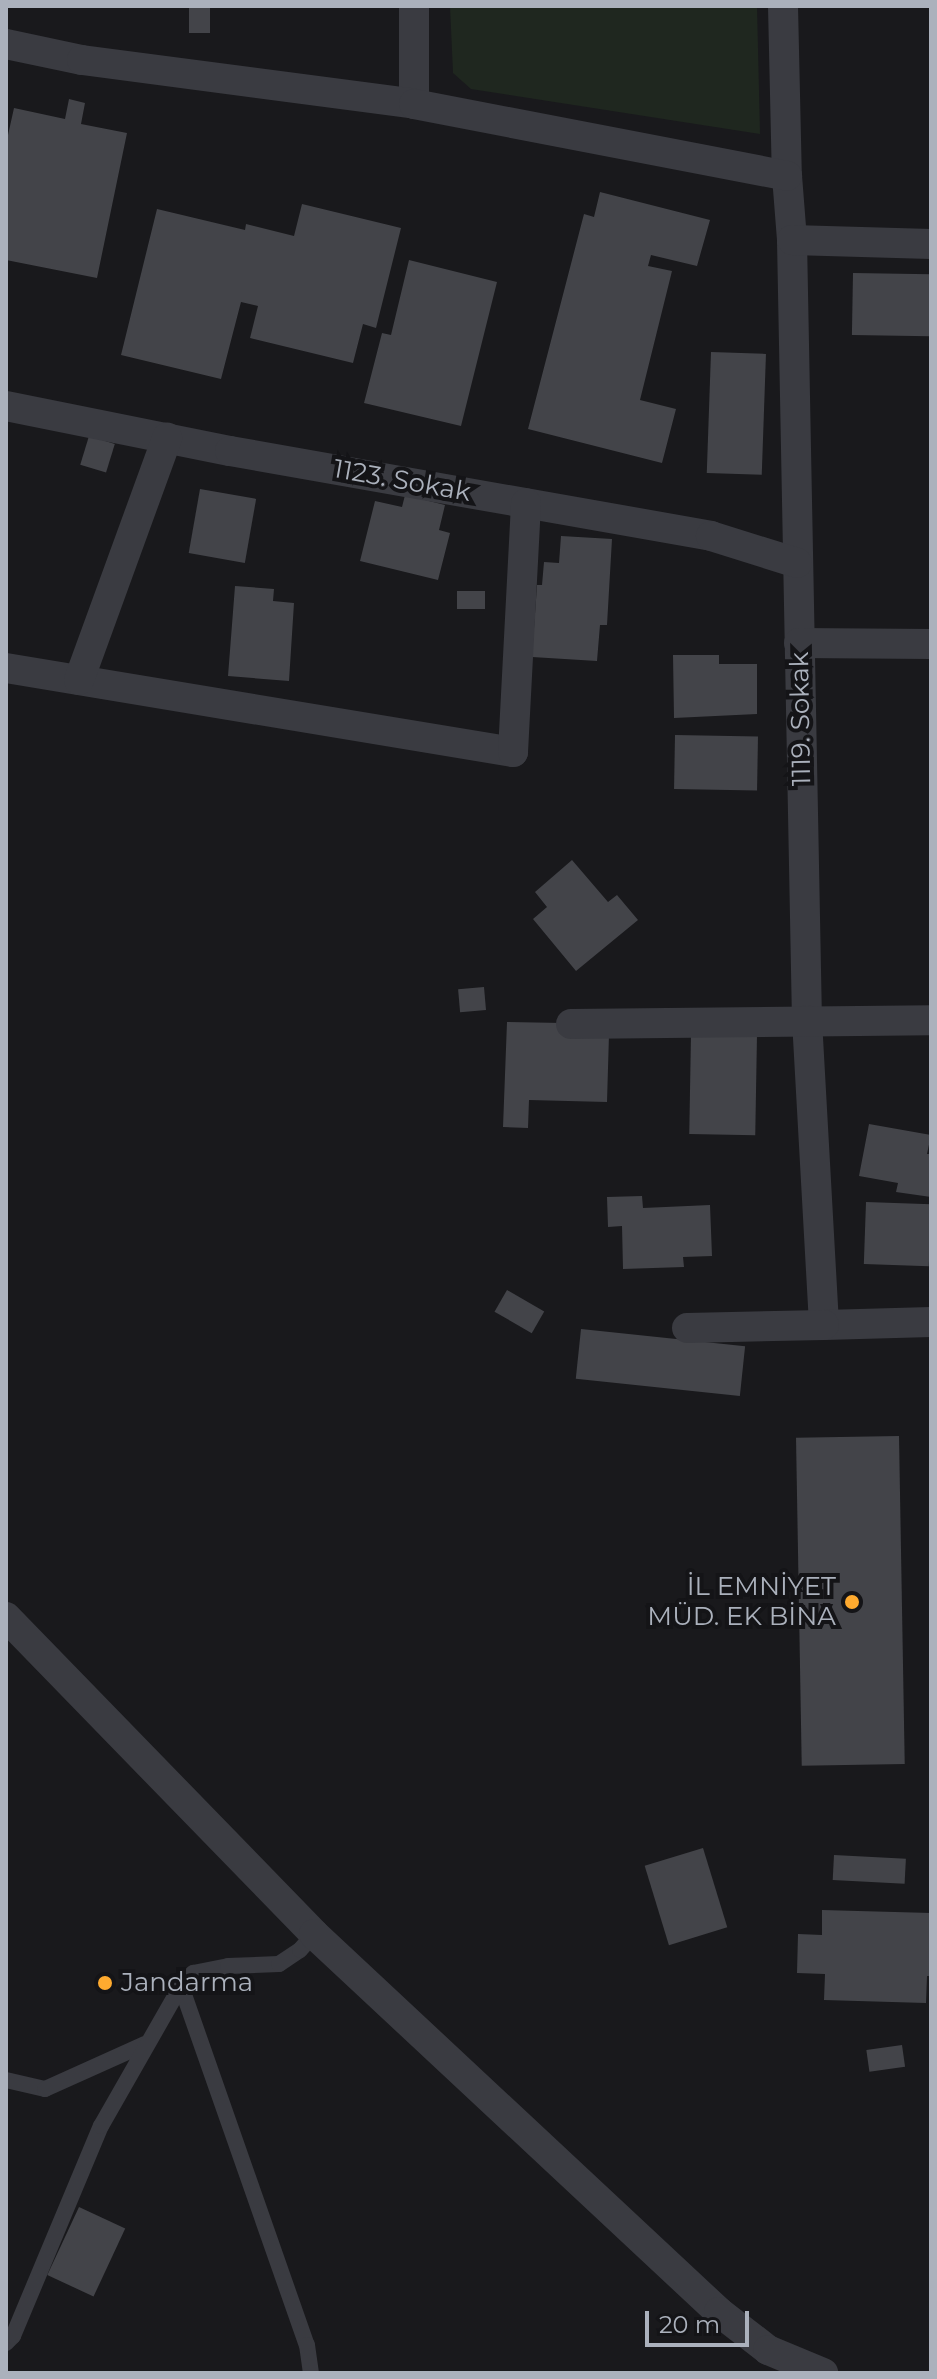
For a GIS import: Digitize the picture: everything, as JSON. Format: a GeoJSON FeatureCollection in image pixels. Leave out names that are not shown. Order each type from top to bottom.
{"type":"FeatureCollection","features":[{"type":"Feature","properties":{"kind":"street"},"geometry":{"type":"LineString","coordinates":[[414,6],[414,104]]}},
{"type":"Feature","properties":{"kind":"street","name":"1119. Sokak"},"geometry":{"type":"LineString","coordinates":[[783,6],[787,176],[792,240],[807,1020],[824,1325]]}},
{"type":"Feature","properties":{"kind":"street"},"geometry":{"type":"LineString","coordinates":[[6,44],[82,60],[414,104],[787,176]]}},
{"type":"Feature","properties":{"kind":"street"},"geometry":{"type":"LineString","coordinates":[[792,240],[931,244]]}},
{"type":"Feature","properties":{"kind":"street","name":"1123. Sokak"},"geometry":{"type":"LineString","coordinates":[[6,406],[711,536],[797,563]]}},
{"type":"Feature","properties":{"kind":"street"},"geometry":{"type":"LineString","coordinates":[[79,680],[167,438]]}},
{"type":"Feature","properties":{"kind":"street"},"geometry":{"type":"LineString","coordinates":[[6,668],[513,752],[526,503]]}},
{"type":"Feature","properties":{"kind":"street"},"geometry":{"type":"LineString","coordinates":[[799,643],[931,644]]}},
{"type":"Feature","properties":{"kind":"street"},"geometry":{"type":"LineString","coordinates":[[571,1024],[931,1020]]}},
{"type":"Feature","properties":{"kind":"street"},"geometry":{"type":"LineString","coordinates":[[687,1328],[931,1322]]}},
{"type":"Feature","properties":{"kind":"street"},"geometry":{"type":"LineString","coordinates":[[6,1617],[314,1934],[719,2312],[768,2350],[823,2373]]}},
{"type":"Feature","properties":{"kind":"lane"},"geometry":{"type":"LineString","coordinates":[[6,2343],[13,2336],[101,2126],[145,2044],[181,1986],[193,1973],[228,1966],[279,1964],[300,1950],[314,1934]]}},
{"type":"Feature","properties":{"kind":"lane"},"geometry":{"type":"LineString","coordinates":[[181,1986],[307,2345],[311,2373]]}},
{"type":"Feature","properties":{"kind":"lane"},"geometry":{"type":"LineString","coordinates":[[6,2080],[45,2089],[145,2044]]}},
{"type":"Feature","properties":{"kind":"shaded area"},"geometry":{"type":"Polygon","coordinates":[[[450,6],[757,6],[760,134],[471,89],[453,73],[450,6]]]}},
{"type":"Feature","properties":{"kind":"building"},"geometry":{"type":"Polygon","coordinates":[[[189,6],[210,6],[210,33],[189,33],[189,6]]]}},
{"type":"Feature","properties":{"kind":"building"},"geometry":{"type":"Polygon","coordinates":[[[69,99],[85,103],[81,124],[127,133],[97,278],[6,260],[6,144],[14,108],[65,119],[69,99]]]}},
{"type":"Feature","properties":{"kind":"building"},"geometry":{"type":"Polygon","coordinates":[[[600,192],[710,220],[697,266],[651,255],[648,266],[672,271],[640,400],[676,409],[662,463],[528,429],[584,214],[594,217],[600,192]]]}},
{"type":"Feature","properties":{"kind":"building"},"geometry":{"type":"Polygon","coordinates":[[[302,204],[401,228],[376,328],[363,324],[353,363],[250,338],[258,306],[241,302],[221,379],[121,355],[157,209],[245,230],[246,224],[294,236],[302,204]]]}},
{"type":"Feature","properties":{"kind":"building"},"geometry":{"type":"Polygon","coordinates":[[[409,260],[497,282],[461,426],[364,403],[382,333],[391,335],[409,260]]]}},
{"type":"Feature","properties":{"kind":"building"},"geometry":{"type":"Polygon","coordinates":[[[853,273],[931,274],[930,336],[852,335],[853,273]]]}},
{"type":"Feature","properties":{"kind":"building"},"geometry":{"type":"Polygon","coordinates":[[[711,352],[766,354],[762,475],[707,473],[711,352]]]}},
{"type":"Feature","properties":{"kind":"building"},"geometry":{"type":"Polygon","coordinates":[[[89,436],[115,444],[106,473],[80,465],[89,436]]]}},
{"type":"Feature","properties":{"kind":"building"},"geometry":{"type":"Polygon","coordinates":[[[200,489],[256,499],[245,563],[189,553],[200,489]]]}},
{"type":"Feature","properties":{"kind":"building"},"geometry":{"type":"Polygon","coordinates":[[[405,495],[445,505],[439,530],[450,533],[438,580],[360,561],[375,501],[402,507],[405,495]]]}},
{"type":"Feature","properties":{"kind":"building"},"geometry":{"type":"Polygon","coordinates":[[[561,536],[612,539],[607,625],[600,625],[597,661],[532,657],[537,585],[542,585],[544,562],[559,563],[561,536]]]}},
{"type":"Feature","properties":{"kind":"building"},"geometry":{"type":"Polygon","coordinates":[[[235,586],[274,589],[273,601],[294,603],[289,681],[228,676],[235,586]]]}},
{"type":"Feature","properties":{"kind":"building"},"geometry":{"type":"Polygon","coordinates":[[[457,591],[485,591],[485,609],[457,609],[457,591]]]}},
{"type":"Feature","properties":{"kind":"building"},"geometry":{"type":"Polygon","coordinates":[[[673,655],[719,655],[719,664],[757,664],[757,714],[674,718],[673,655]]]}},
{"type":"Feature","properties":{"kind":"building"},"geometry":{"type":"Polygon","coordinates":[[[675,735],[758,736],[757,790],[674,789],[675,735]]]}},
{"type":"Feature","properties":{"kind":"building"},"geometry":{"type":"Polygon","coordinates":[[[572,860],[608,902],[617,895],[638,920],[576,971],[533,919],[547,907],[535,892],[572,860]]]}},
{"type":"Feature","properties":{"kind":"building"},"geometry":{"type":"Polygon","coordinates":[[[484,987],[486,1010],[460,1012],[458,989],[484,987]]]}},
{"type":"Feature","properties":{"kind":"building"},"geometry":{"type":"Polygon","coordinates":[[[507,1022],[563,1023],[609,1035],[607,1102],[529,1100],[528,1128],[503,1127],[507,1022]]]}},
{"type":"Feature","properties":{"kind":"building"},"geometry":{"type":"Polygon","coordinates":[[[691,1034],[757,1035],[755,1135],[689,1134],[691,1034]]]}},
{"type":"Feature","properties":{"kind":"building"},"geometry":{"type":"Polygon","coordinates":[[[869,1124],[931,1135],[927,1154],[931,1154],[931,1197],[896,1192],[898,1183],[859,1176],[869,1124]]]}},
{"type":"Feature","properties":{"kind":"building"},"geometry":{"type":"Polygon","coordinates":[[[642,1196],[643,1208],[710,1205],[712,1256],[683,1257],[684,1267],[623,1269],[622,1226],[608,1227],[607,1197],[642,1196]]]}},
{"type":"Feature","properties":{"kind":"building"},"geometry":{"type":"Polygon","coordinates":[[[866,1202],[931,1204],[929,1266],[864,1264],[866,1202]]]}},
{"type":"Feature","properties":{"kind":"building"},"geometry":{"type":"Polygon","coordinates":[[[507,1290],[544,1312],[532,1333],[495,1312],[507,1290]]]}},
{"type":"Feature","properties":{"kind":"building"},"geometry":{"type":"Polygon","coordinates":[[[581,1329],[745,1346],[740,1396],[576,1379],[581,1329]]]}},
{"type":"Feature","properties":{"kind":"building","name":"İL EMNİYET MÜD. EK BİNA"},"geometry":{"type":"Polygon","coordinates":[[[899,1436],[905,1764],[802,1766],[796,1438],[899,1436]]]}},
{"type":"Feature","properties":{"kind":"building"},"geometry":{"type":"Polygon","coordinates":[[[703,1848],[727,1927],[669,1945],[645,1866],[703,1848]]]}},
{"type":"Feature","properties":{"kind":"building"},"geometry":{"type":"Polygon","coordinates":[[[834,1855],[906,1859],[905,1884],[833,1880],[834,1855]]]}},
{"type":"Feature","properties":{"kind":"building"},"geometry":{"type":"Polygon","coordinates":[[[822,1910],[931,1913],[931,1976],[927,1976],[926,2003],[824,2000],[825,1974],[797,1973],[798,1934],[822,1935],[822,1910]]]}},
{"type":"Feature","properties":{"kind":"building"},"geometry":{"type":"Polygon","coordinates":[[[902,2045],[905,2067],[869,2072],[866,2050],[902,2045]]]}},
{"type":"Feature","properties":{"kind":"building"},"geometry":{"type":"Polygon","coordinates":[[[79,2207],[125,2229],[94,2297],[47,2275],[79,2207]]]}},
{"type":"Feature","properties":{"kind":"place","name":"İL EMNİYET MÜD. EK BİNA"},"geometry":{"type":"Point","coordinates":[852,1602]}},
{"type":"Feature","properties":{"kind":"place","name":"Jandarma"},"geometry":{"type":"Point","coordinates":[105,1983]}}]}
